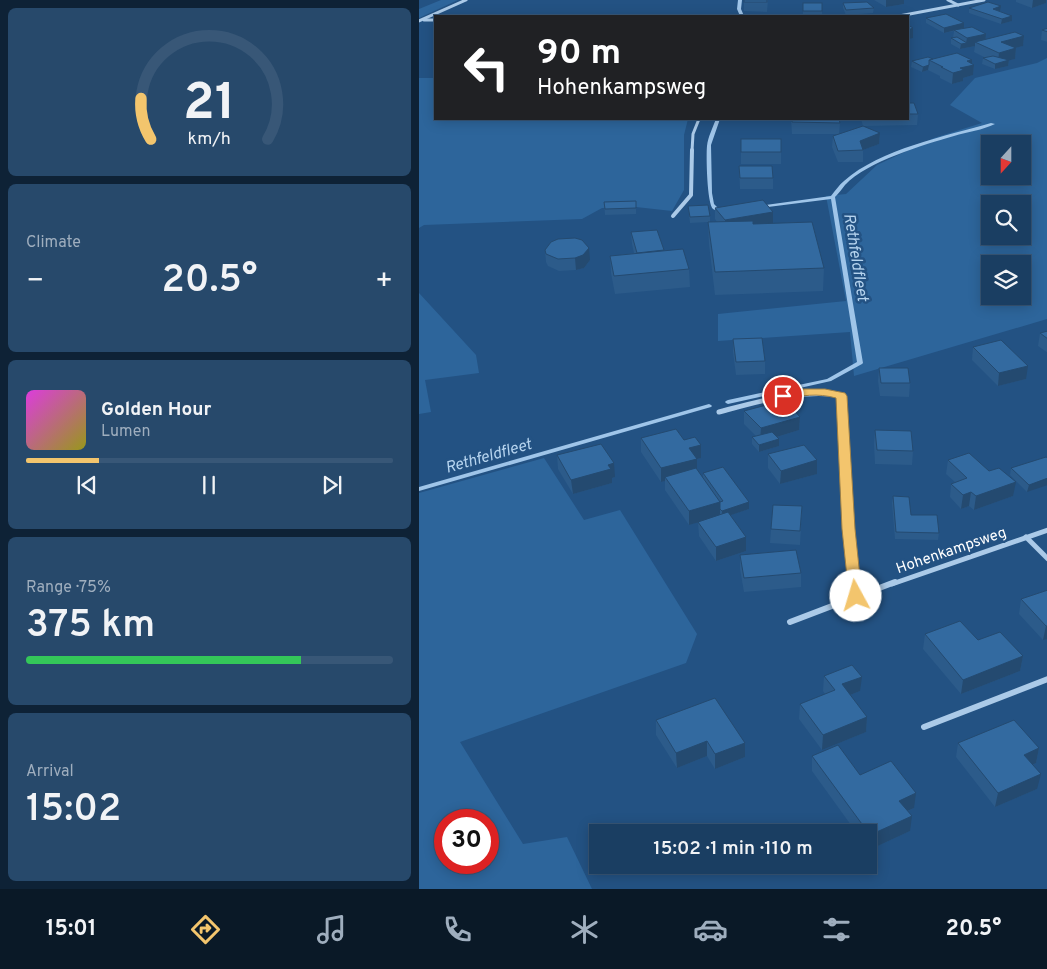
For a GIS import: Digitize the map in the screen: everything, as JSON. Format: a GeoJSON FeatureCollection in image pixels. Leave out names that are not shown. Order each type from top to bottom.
{"type":"FeatureCollection","features":[{"type":"Feature","properties":{"kind":"street"},"geometry":{"type":"LineString","coordinates":[[434,15],[466,0]]}},
{"type":"Feature","properties":{"kind":"street"},"geometry":{"type":"LineString","coordinates":[[948,0],[958,5]]}},
{"type":"Feature","properties":{"kind":"street"},"geometry":{"type":"LineString","coordinates":[[904,15],[984,0]]}},
{"type":"Feature","properties":{"kind":"street"},"geometry":{"type":"LineString","coordinates":[[419,22],[434,15]]}},
{"type":"Feature","properties":{"kind":"street"},"geometry":{"type":"LineString","coordinates":[[424,20],[434,20]]}},
{"type":"Feature","properties":{"kind":"street"},"geometry":{"type":"LineString","coordinates":[[673,216],[691,195],[693,134],[699,120]]}},
{"type":"Feature","properties":{"kind":"street"},"geometry":{"type":"LineString","coordinates":[[719,412],[799,393],[825,392],[842,396],[849,529],[856,596]]}},
{"type":"Feature","properties":{"kind":"street","name":"Hohenkampsweg"},"geometry":{"type":"LineString","coordinates":[[790,622],[856,596],[1047,530]]}},
{"type":"Feature","properties":{"kind":"street","name":"Hohenkampsweg"},"geometry":{"type":"LineString","coordinates":[[1026,537],[1047,559]]}},
{"type":"Feature","properties":{"kind":"street"},"geometry":{"type":"LineString","coordinates":[[924,727],[1047,679]]}},
{"type":"Feature","properties":{"kind":"shaded area"},"geometry":{"type":"Polygon","coordinates":[[[441,0],[458,0],[419,18],[419,9],[441,0]]]}},
{"type":"Feature","properties":{"kind":"shaded area"},"geometry":{"type":"Polygon","coordinates":[[[1047,58],[1047,319],[854,376],[850,332],[718,341],[718,314],[846,301],[826,196],[846,194],[877,165],[934,138],[982,123],[950,105],[975,78],[1037,63],[1047,58]]]}},
{"type":"Feature","properties":{"kind":"shaded area"},"geometry":{"type":"Polygon","coordinates":[[[419,78],[434,78],[434,120],[688,120],[684,135],[684,190],[672,211],[636,207],[602,208],[582,219],[424,225],[419,228],[419,78]]]}},
{"type":"Feature","properties":{"kind":"shaded area"},"geometry":{"type":"Polygon","coordinates":[[[419,293],[476,355],[479,373],[425,380],[431,412],[419,414],[419,293]]]}},
{"type":"Feature","properties":{"kind":"shaded area"},"geometry":{"type":"Polygon","coordinates":[[[544,458],[584,520],[620,510],[697,634],[686,663],[460,742],[523,844],[567,837],[592,889],[419,889],[419,493],[544,458]]]}},
{"type":"Feature","properties":{"kind":"building"},"geometry":{"type":"Polygon","coordinates":[[[744,0],[767,0],[767,2],[744,2],[744,0]]]}},
{"type":"Feature","properties":{"kind":"building"},"geometry":{"type":"Polygon","coordinates":[[[867,2],[874,8],[846,10],[843,3],[867,2]]]}},
{"type":"Feature","properties":{"kind":"building"},"geometry":{"type":"Polygon","coordinates":[[[988,2],[1001,6],[993,9],[1012,16],[1002,19],[969,8],[988,2]]]}},
{"type":"Feature","properties":{"kind":"building"},"geometry":{"type":"Polygon","coordinates":[[[803,3],[822,3],[822,11],[803,11],[803,3]]]}},
{"type":"Feature","properties":{"kind":"building"},"geometry":{"type":"Polygon","coordinates":[[[946,14],[964,23],[944,28],[926,18],[946,14]]]}},
{"type":"Feature","properties":{"kind":"building"},"geometry":{"type":"Polygon","coordinates":[[[972,27],[986,34],[967,38],[954,30],[972,27]]]}},
{"type":"Feature","properties":{"kind":"building"},"geometry":{"type":"Polygon","coordinates":[[[1015,32],[1024,36],[1001,42],[1016,48],[999,53],[975,42],[1015,32]]]}},
{"type":"Feature","properties":{"kind":"building"},"geometry":{"type":"Polygon","coordinates":[[[957,37],[967,43],[961,44],[951,38],[957,37]]]}},
{"type":"Feature","properties":{"kind":"building"},"geometry":{"type":"Polygon","coordinates":[[[957,53],[972,60],[967,61],[974,65],[960,68],[964,70],[953,73],[929,60],[957,53]]]}},
{"type":"Feature","properties":{"kind":"building"},"geometry":{"type":"Polygon","coordinates":[[[993,56],[1009,60],[995,64],[983,58],[993,56]]]}},
{"type":"Feature","properties":{"kind":"building"},"geometry":{"type":"Polygon","coordinates":[[[928,57],[933,59],[929,60],[929,65],[923,67],[912,61],[928,57]]]}},
{"type":"Feature","properties":{"kind":"building"},"geometry":{"type":"Polygon","coordinates":[[[909,103],[914,103],[918,114],[909,114],[909,103]]]}},
{"type":"Feature","properties":{"kind":"building"},"geometry":{"type":"Polygon","coordinates":[[[792,120],[839,120],[840,123],[792,122],[792,120]]]}},
{"type":"Feature","properties":{"kind":"building"},"geometry":{"type":"Polygon","coordinates":[[[863,126],[880,133],[860,141],[863,150],[838,151],[833,136],[863,126]]]}},
{"type":"Feature","properties":{"kind":"building"},"geometry":{"type":"Polygon","coordinates":[[[741,139],[781,139],[781,152],[741,152],[741,139]]]}},
{"type":"Feature","properties":{"kind":"building"},"geometry":{"type":"Polygon","coordinates":[[[739,166],[772,166],[773,178],[740,178],[739,166]]]}},
{"type":"Feature","properties":{"kind":"building"},"geometry":{"type":"Polygon","coordinates":[[[763,200],[773,212],[725,220],[715,208],[763,200]]]}},
{"type":"Feature","properties":{"kind":"building"},"geometry":{"type":"Polygon","coordinates":[[[636,201],[636,208],[605,209],[604,202],[636,201]]]}},
{"type":"Feature","properties":{"kind":"building"},"geometry":{"type":"Polygon","coordinates":[[[708,205],[710,216],[690,217],[688,206],[708,205]]]}},
{"type":"Feature","properties":{"kind":"building"},"geometry":{"type":"Polygon","coordinates":[[[753,221],[753,224],[812,222],[824,268],[715,272],[708,222],[753,221]]]}},
{"type":"Feature","properties":{"kind":"building"},"geometry":{"type":"Polygon","coordinates":[[[657,230],[664,250],[637,253],[631,232],[657,230]]]}},
{"type":"Feature","properties":{"kind":"building"},"geometry":{"type":"Polygon","coordinates":[[[575,238],[582,240],[589,248],[583,255],[575,258],[558,259],[546,254],[545,250],[551,242],[558,239],[575,238]]]}},
{"type":"Feature","properties":{"kind":"building"},"geometry":{"type":"Polygon","coordinates":[[[683,249],[689,269],[614,276],[610,256],[683,249]]]}},
{"type":"Feature","properties":{"kind":"building"},"geometry":{"type":"Polygon","coordinates":[[[1048,331],[1048,339],[1040,333],[1048,331]]]}},
{"type":"Feature","properties":{"kind":"building"},"geometry":{"type":"Polygon","coordinates":[[[762,338],[765,361],[736,362],[733,339],[762,338]]]}},
{"type":"Feature","properties":{"kind":"building"},"geometry":{"type":"Polygon","coordinates":[[[1001,340],[1028,366],[999,373],[973,347],[1001,340]]]}},
{"type":"Feature","properties":{"kind":"building"},"geometry":{"type":"Polygon","coordinates":[[[879,368],[908,368],[910,383],[881,383],[879,368]]]}},
{"type":"Feature","properties":{"kind":"building"},"geometry":{"type":"Polygon","coordinates":[[[785,400],[800,417],[761,428],[744,411],[785,400]]]}},
{"type":"Feature","properties":{"kind":"building"},"geometry":{"type":"Polygon","coordinates":[[[676,429],[684,440],[695,437],[701,445],[689,448],[697,459],[661,468],[641,438],[676,429]]]}},
{"type":"Feature","properties":{"kind":"building"},"geometry":{"type":"Polygon","coordinates":[[[875,430],[911,431],[913,451],[877,450],[875,430]]]}},
{"type":"Feature","properties":{"kind":"building"},"geometry":{"type":"Polygon","coordinates":[[[772,432],[779,439],[759,445],[752,437],[772,432]]]}},
{"type":"Feature","properties":{"kind":"building"},"geometry":{"type":"Polygon","coordinates":[[[601,444],[614,463],[608,465],[611,469],[571,480],[557,455],[601,444]]]}},
{"type":"Feature","properties":{"kind":"building"},"geometry":{"type":"Polygon","coordinates":[[[804,445],[817,460],[781,471],[768,454],[804,445]]]}},
{"type":"Feature","properties":{"kind":"building"},"geometry":{"type":"Polygon","coordinates":[[[969,453],[989,471],[999,468],[1016,482],[976,496],[971,492],[963,495],[951,484],[967,478],[948,460],[969,453]]]}},
{"type":"Feature","properties":{"kind":"building"},"geometry":{"type":"Polygon","coordinates":[[[1048,458],[1048,478],[1029,485],[1011,468],[1048,458]]]}},
{"type":"Feature","properties":{"kind":"building"},"geometry":{"type":"Polygon","coordinates":[[[723,467],[749,502],[722,511],[720,509],[720,502],[723,501],[703,473],[723,467]]]}},
{"type":"Feature","properties":{"kind":"building"},"geometry":{"type":"Polygon","coordinates":[[[696,468],[720,502],[689,511],[665,477],[696,468]]]}},
{"type":"Feature","properties":{"kind":"building"},"geometry":{"type":"Polygon","coordinates":[[[893,496],[909,497],[911,515],[937,515],[939,533],[896,532],[893,496]]]}},
{"type":"Feature","properties":{"kind":"building"},"geometry":{"type":"Polygon","coordinates":[[[773,505],[802,506],[800,531],[771,529],[773,505]]]}},
{"type":"Feature","properties":{"kind":"building"},"geometry":{"type":"Polygon","coordinates":[[[728,512],[746,537],[716,547],[698,522],[728,512]]]}},
{"type":"Feature","properties":{"kind":"building"},"geometry":{"type":"Polygon","coordinates":[[[796,550],[801,573],[744,578],[740,555],[796,550]]]}},
{"type":"Feature","properties":{"kind":"building"},"geometry":{"type":"Polygon","coordinates":[[[1048,590],[1048,626],[1046,626],[1021,599],[1048,590]]]}},
{"type":"Feature","properties":{"kind":"building"},"geometry":{"type":"Polygon","coordinates":[[[960,621],[978,640],[1000,632],[1023,656],[963,680],[925,634],[960,621]]]}},
{"type":"Feature","properties":{"kind":"building"},"geometry":{"type":"Polygon","coordinates":[[[852,665],[862,677],[842,684],[867,717],[823,735],[800,704],[835,690],[824,676],[852,665]]]}},
{"type":"Feature","properties":{"kind":"building"},"geometry":{"type":"Polygon","coordinates":[[[715,698],[745,743],[715,754],[707,741],[676,753],[656,720],[715,698]]]}},
{"type":"Feature","properties":{"kind":"building"},"geometry":{"type":"Polygon","coordinates":[[[1014,720],[1039,748],[1024,755],[1041,774],[998,793],[958,743],[1014,720]]]}},
{"type":"Feature","properties":{"kind":"building"},"geometry":{"type":"Polygon","coordinates":[[[838,745],[860,775],[891,761],[916,793],[899,801],[912,816],[877,832],[877,824],[862,824],[812,756],[838,745]]]}},
{"type":"Feature","properties":{"kind":"waterway","name":"Rethfeldfleet"},"geometry":{"type":"LineString","coordinates":[[740,0],[739,9],[742,15]]}},
{"type":"Feature","properties":{"kind":"waterway","name":"Rethfeldfleet"},"geometry":{"type":"LineString","coordinates":[[718,120],[709,145],[710,193],[712,204],[715,208],[723,211]]}},
{"type":"Feature","properties":{"kind":"waterway"},"geometry":{"type":"LineString","coordinates":[[833,197],[844,183],[861,170],[882,159],[929,142],[993,124]]}},
{"type":"Feature","properties":{"kind":"waterway","name":"Rethfeldfleet"},"geometry":{"type":"LineString","coordinates":[[728,402],[829,380],[860,363],[833,197]]}},
{"type":"Feature","properties":{"kind":"waterway","name":"Rethfeldfleet"},"geometry":{"type":"LineString","coordinates":[[760,207],[833,197]]}},
{"type":"Feature","properties":{"kind":"waterway","name":"Rethfeldfleet"},"geometry":{"type":"LineString","coordinates":[[419,489],[709,406]]}},
{"type":"Feature","properties":{"kind":"route"},"geometry":{"type":"LineString","coordinates":[[783,396],[825,392],[842,396],[843,444],[856,596]]}}]}
